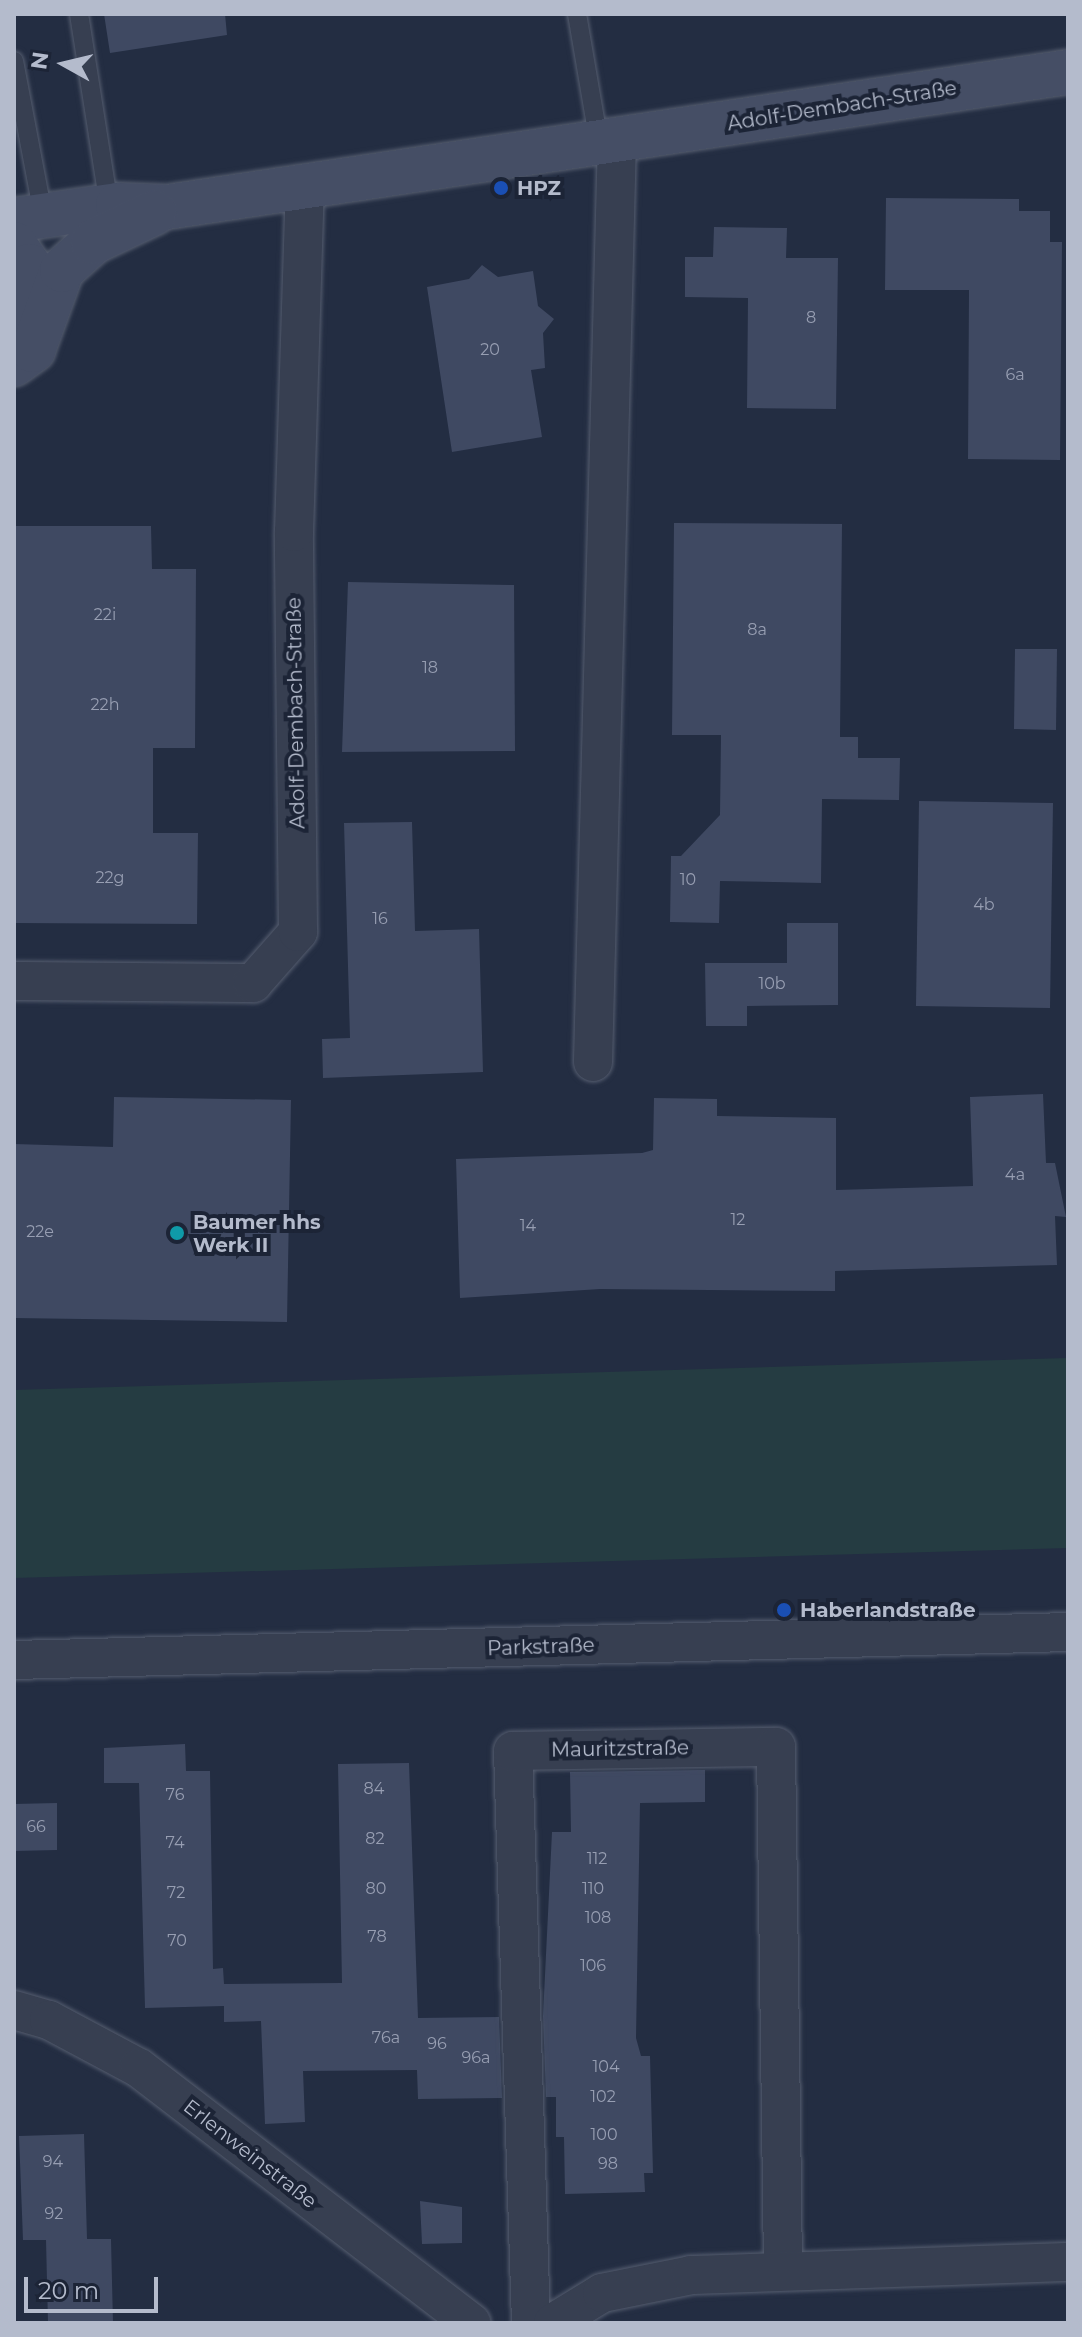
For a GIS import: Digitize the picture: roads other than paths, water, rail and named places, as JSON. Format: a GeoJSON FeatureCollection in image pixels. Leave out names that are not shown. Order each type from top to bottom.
{"type":"FeatureCollection","features":[{"type":"Feature","properties":{"kind":"main road","name":"Adolf-Dembach-Straße"},"geometry":{"type":"LineString","coordinates":[[23,243],[167,207],[1068,72]]}},
{"type":"Feature","properties":{"kind":"main road"},"geometry":{"type":"LineString","coordinates":[[23,357],[62,270],[101,224]]}},
{"type":"Feature","properties":{"kind":"main road"},"geometry":{"type":"LineString","coordinates":[[23,243],[23,357]]}},
{"type":"Feature","properties":{"kind":"street"},"geometry":{"type":"LineString","coordinates":[[593,1062],[608,141]]}},
{"type":"Feature","properties":{"kind":"street","name":"Adolf-Dembach-Straße"},"geometry":{"type":"LineString","coordinates":[[14,981],[253,983],[298,932],[294,532],[305,187]]}},
{"type":"Feature","properties":{"kind":"street","name":"Parkstraße"},"geometry":{"type":"LineString","coordinates":[[14,1660],[1068,1632]]}},
{"type":"Feature","properties":{"kind":"street","name":"Mauritzstraße"},"geometry":{"type":"LineString","coordinates":[[531,2323],[513,1751],[776,1747],[783,2270]]}},
{"type":"Feature","properties":{"kind":"street","name":"Erlenweinstraße"},"geometry":{"type":"LineString","coordinates":[[14,2010],[49,2020],[139,2068],[471,2323]]}},
{"type":"Feature","properties":{"kind":"street"},"geometry":{"type":"LineString","coordinates":[[553,2323],[602,2293],[691,2275],[1068,2262]]}},
{"type":"Feature","properties":{"kind":"lane"},"geometry":{"type":"LineString","coordinates":[[79,14],[101,224]]}},
{"type":"Feature","properties":{"kind":"lane"},"geometry":{"type":"LineString","coordinates":[[577,14],[608,141]]}},
{"type":"Feature","properties":{"kind":"lane"},"geometry":{"type":"LineString","coordinates":[[14,61],[23,243]]}},
{"type":"Feature","properties":{"kind":"place","name":"HPZ"},"geometry":{"type":"Point","coordinates":[501,188]}},
{"type":"Feature","properties":{"kind":"place","name":"Baumer hhs Werk II"},"geometry":{"type":"Point","coordinates":[177,1233]}},
{"type":"Feature","properties":{"kind":"place","name":"Haberlandstraße"},"geometry":{"type":"Point","coordinates":[784,1610]}}]}
